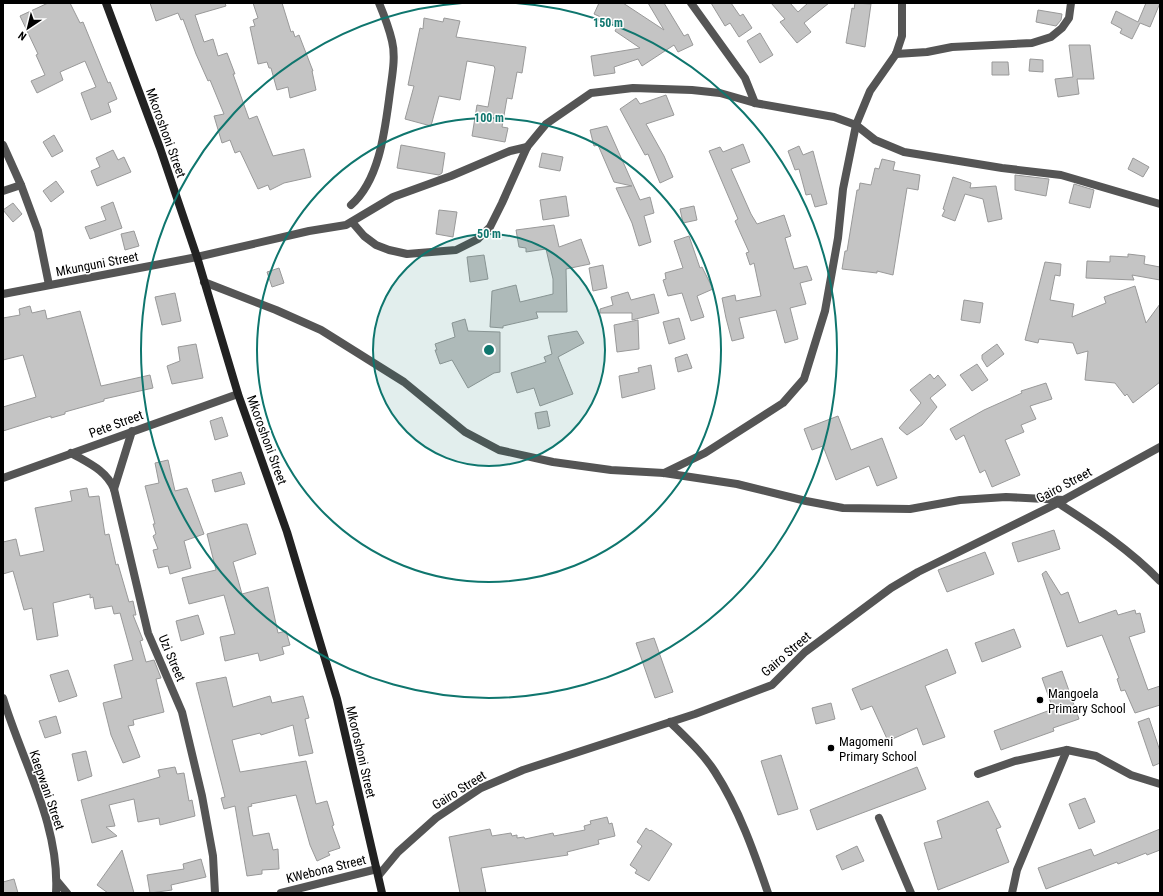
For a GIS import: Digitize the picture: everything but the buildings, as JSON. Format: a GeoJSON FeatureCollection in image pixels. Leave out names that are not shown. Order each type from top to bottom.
{"type":"FeatureCollection","features":[{"type":"Feature","properties":{"kind":"street","name":"Mkoroshoni Street"},"geometry":{"type":"LineString","coordinates":[[106,3],[160,148],[204,282],[238,394],[287,532],[337,699],[382,893]]}},
{"type":"Feature","properties":{"kind":"street"},"geometry":{"type":"LineString","coordinates":[[351,205],[360,197],[378,158],[385,128],[393,69],[392,41],[380,3]]}},
{"type":"Feature","properties":{"kind":"street"},"geometry":{"type":"LineString","coordinates":[[691,3],[745,78],[755,103]]}},
{"type":"Feature","properties":{"kind":"street"},"geometry":{"type":"LineString","coordinates":[[664,474],[705,453],[783,403],[804,379],[825,311],[836,245],[843,189],[856,125],[868,96],[896,54],[902,36],[902,3]]}},
{"type":"Feature","properties":{"kind":"street"},"geometry":{"type":"LineString","coordinates":[[896,54],[927,52],[952,46],[1032,43],[1051,37],[1062,28],[1069,18],[1071,3]]}},
{"type":"Feature","properties":{"kind":"street"},"geometry":{"type":"LineString","coordinates":[[352,222],[364,236],[376,245],[407,254],[456,250],[478,240],[490,226],[527,147],[546,124],[591,93],[633,88],[692,90],[720,93],[755,103],[834,117],[856,125],[875,140],[904,152],[1002,168],[1061,175],[1160,204]]}},
{"type":"Feature","properties":{"kind":"street"},"geometry":{"type":"LineString","coordinates":[[3,145],[21,185],[38,231],[49,285]]}},
{"type":"Feature","properties":{"kind":"street","name":"Mkunguni Street"},"geometry":{"type":"LineString","coordinates":[[3,294],[196,257],[352,222],[393,197],[451,176],[510,151],[527,147]]}},
{"type":"Feature","properties":{"kind":"street"},"geometry":{"type":"LineString","coordinates":[[3,191],[21,185]]}},
{"type":"Feature","properties":{"kind":"street"},"geometry":{"type":"LineString","coordinates":[[204,282],[276,310],[321,330],[404,382],[465,432],[499,450],[553,462],[611,470],[664,474],[741,484],[806,501],[843,508],[910,509],[960,500],[999,498],[1061,501],[1097,527],[1160,581]]}},
{"type":"Feature","properties":{"kind":"street","name":"Pete Street"},"geometry":{"type":"LineString","coordinates":[[3,478],[238,394]]}},
{"type":"Feature","properties":{"kind":"street"},"geometry":{"type":"LineString","coordinates":[[114,489],[132,431]]}},
{"type":"Feature","properties":{"kind":"street","name":"Gairo Street"},"geometry":{"type":"LineString","coordinates":[[378,872],[436,818],[481,788],[522,770],[670,722],[772,684],[804,652],[891,588],[918,572],[1061,501],[1160,448]]}},
{"type":"Feature","properties":{"kind":"street","name":"Uzi Street"},"geometry":{"type":"LineString","coordinates":[[71,453],[99,469],[110,480],[114,489],[148,633],[182,712],[213,856],[215,893]]}},
{"type":"Feature","properties":{"kind":"street","name":"Kaepwani Street"},"geometry":{"type":"LineString","coordinates":[[3,698],[49,826],[57,881],[56,893]]}},
{"type":"Feature","properties":{"kind":"street"},"geometry":{"type":"LineString","coordinates":[[670,722],[694,745],[715,772],[734,805],[768,893]]}},
{"type":"Feature","properties":{"kind":"street"},"geometry":{"type":"LineString","coordinates":[[1012,893],[1017,870],[1067,750]]}},
{"type":"Feature","properties":{"kind":"street"},"geometry":{"type":"LineString","coordinates":[[978,774],[1015,761],[1067,750],[1096,756],[1131,775],[1160,784]]}},
{"type":"Feature","properties":{"kind":"street"},"geometry":{"type":"LineString","coordinates":[[879,818],[911,893]]}},
{"type":"Feature","properties":{"kind":"street","name":"KWebona Street"},"geometry":{"type":"LineString","coordinates":[[281,893],[378,872]]}},
{"type":"Feature","properties":{"kind":"street"},"geometry":{"type":"LineString","coordinates":[[57,881],[67,893]]}},
{"type":"Feature","properties":{"kind":"place","name":"Mangoela Primary School"},"geometry":{"type":"Point","coordinates":[1040,700]}},
{"type":"Feature","properties":{"kind":"place","name":"Magomeni Primary School"},"geometry":{"type":"Point","coordinates":[831,748]}}]}
